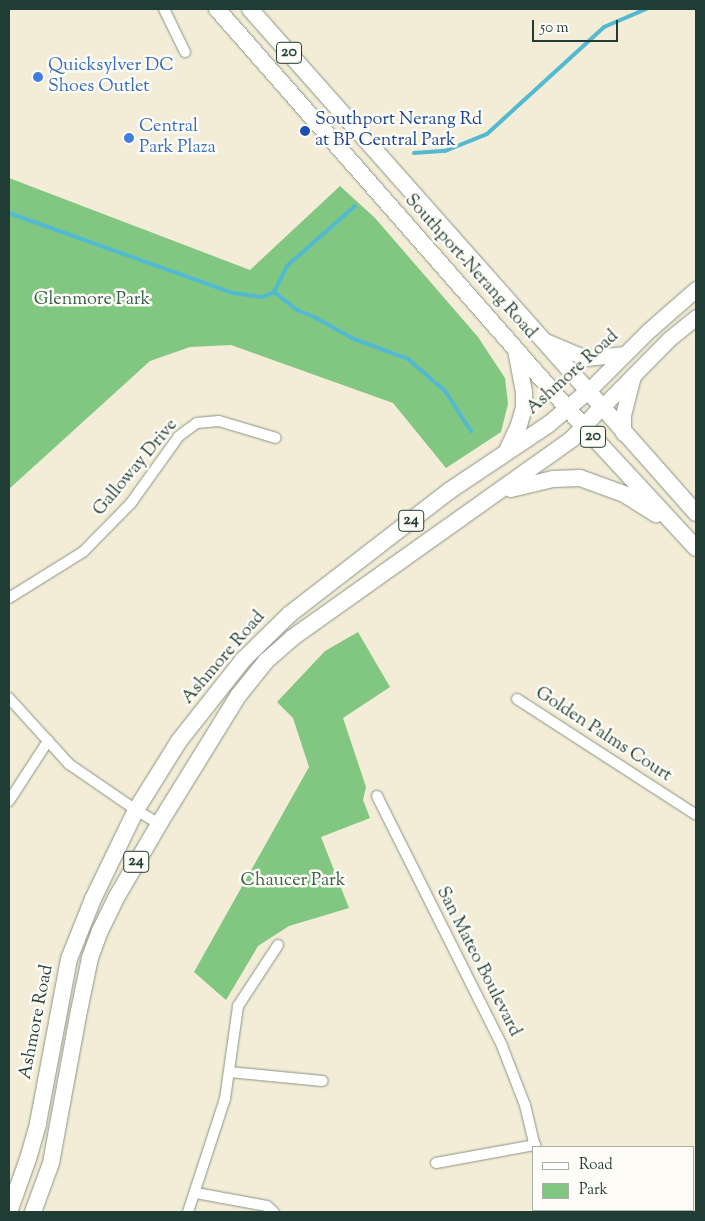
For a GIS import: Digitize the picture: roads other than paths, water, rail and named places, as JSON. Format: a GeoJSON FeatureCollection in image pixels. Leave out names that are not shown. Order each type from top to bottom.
{"type":"FeatureCollection","features":[{"type":"Feature","properties":{"kind":"main road","name":"Southport-Nerang Road"},"geometry":{"type":"LineString","coordinates":[[217,9],[584,427],[696,548]]}},
{"type":"Feature","properties":{"kind":"main road","name":"Southport-Nerang Road"},"geometry":{"type":"LineString","coordinates":[[250,9],[696,514]]}},
{"type":"Feature","properties":{"kind":"main road","name":"Ashmore Road"},"geometry":{"type":"LineString","coordinates":[[9,1212],[28,1159],[38,1122],[69,959],[93,899],[136,810],[179,741],[243,660],[290,614],[449,491],[568,408],[696,289]]}},
{"type":"Feature","properties":{"kind":"main road","name":"Ashmore Road"},"geometry":{"type":"LineString","coordinates":[[34,1212],[51,1163],[90,958],[116,898],[238,696],[266,661],[292,638],[572,439],[670,339],[696,317]]}},
{"type":"Feature","properties":{"kind":"main road"},"geometry":{"type":"LineString","coordinates":[[540,338],[586,358],[625,354]]}},
{"type":"Feature","properties":{"kind":"main road"},"geometry":{"type":"LineString","coordinates":[[506,453],[519,425],[524,407],[524,392],[516,348]]}},
{"type":"Feature","properties":{"kind":"main road"},"geometry":{"type":"LineString","coordinates":[[623,433],[623,415],[634,375]]}},
{"type":"Feature","properties":{"kind":"main road"},"geometry":{"type":"LineString","coordinates":[[499,492],[540,481],[568,477],[580,478],[624,494],[672,524]]}},
{"type":"Feature","properties":{"kind":"street"},"geometry":{"type":"LineString","coordinates":[[164,9],[185,52]]}},
{"type":"Feature","properties":{"kind":"street","name":"Galloway Drive"},"geometry":{"type":"LineString","coordinates":[[9,598],[83,552],[131,503],[179,436],[197,423],[219,421],[276,438]]}},
{"type":"Feature","properties":{"kind":"street"},"geometry":{"type":"LineString","coordinates":[[9,698],[69,764],[159,824]]}},
{"type":"Feature","properties":{"kind":"street","name":"Golden Palms Court"},"geometry":{"type":"LineString","coordinates":[[517,698],[696,815]]}},
{"type":"Feature","properties":{"kind":"street"},"geometry":{"type":"LineString","coordinates":[[9,802],[48,742]]}},
{"type":"Feature","properties":{"kind":"street","name":"San Mateo Boulevard"},"geometry":{"type":"LineString","coordinates":[[377,796],[502,1046],[525,1104],[535,1146]]}},
{"type":"Feature","properties":{"kind":"street"},"geometry":{"type":"LineString","coordinates":[[188,1212],[196,1193],[225,1099],[238,1006],[278,945]]}},
{"type":"Feature","properties":{"kind":"street"},"geometry":{"type":"LineString","coordinates":[[229,1072],[323,1081]]}},
{"type":"Feature","properties":{"kind":"street"},"geometry":{"type":"LineString","coordinates":[[436,1163],[532,1147]]}},
{"type":"Feature","properties":{"kind":"street"},"geometry":{"type":"LineString","coordinates":[[196,1193],[267,1206],[274,1212]]}},
{"type":"Feature","properties":{"kind":"waterway"},"geometry":{"type":"LineString","coordinates":[[414,153],[445,151],[487,134],[604,27],[646,9]]}},
{"type":"Feature","properties":{"kind":"waterway"},"geometry":{"type":"LineString","coordinates":[[9,213],[233,293],[263,297],[274,292],[288,265],[355,206]]}},
{"type":"Feature","properties":{"kind":"waterway"},"geometry":{"type":"LineString","coordinates":[[274,292],[297,310],[354,339],[408,359],[445,391],[471,431]]}},
{"type":"Feature","properties":{"kind":"place","name":"Quicksylver DC Shoes Outlet"},"geometry":{"type":"Point","coordinates":[38,77]}},
{"type":"Feature","properties":{"kind":"place","name":"Southport Nerang Rd at BP Central Park"},"geometry":{"type":"Point","coordinates":[305,131]}},
{"type":"Feature","properties":{"kind":"place","name":"Central Park Plaza"},"geometry":{"type":"Point","coordinates":[129,138]}},
{"type":"Feature","properties":{"kind":"park label","name":"Glenmore Park"},"geometry":{"type":"Point","coordinates":[92,300]}},
{"type":"Feature","properties":{"kind":"park label","name":"Chaucer Park"},"geometry":{"type":"Point","coordinates":[293,881]}}]}
